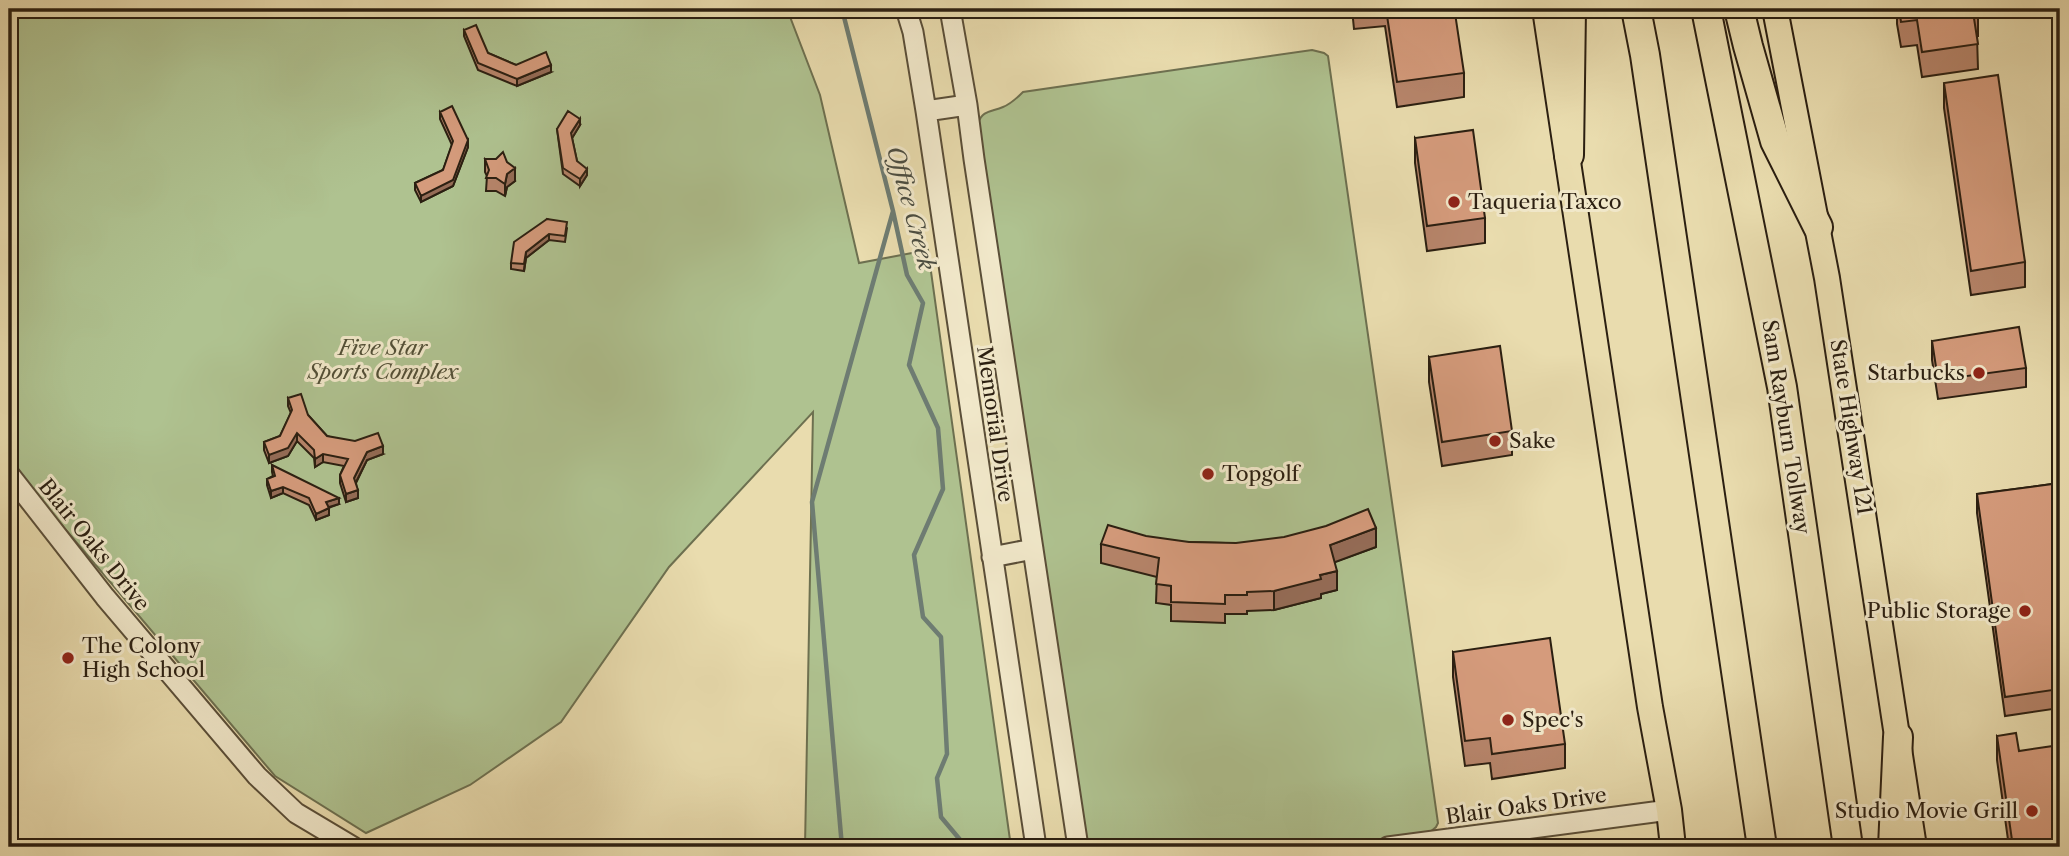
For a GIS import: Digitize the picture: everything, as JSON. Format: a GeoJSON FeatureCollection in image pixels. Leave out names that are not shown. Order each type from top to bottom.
{"type":"FeatureCollection","features":[{"type":"Feature","properties":{"kind":"highway"},"geometry":{"type":"LineString","coordinates":[[1569,155],[1571,9]]}},
{"type":"Feature","properties":{"kind":"highway"},"geometry":{"type":"LineString","coordinates":[[1636,9],[1762,847]]}},
{"type":"Feature","properties":{"kind":"highway","name":"Sam Rayburn Tollway"},"geometry":{"type":"LineString","coordinates":[[1706,9],[1782,387],[1848,847]]}},
{"type":"Feature","properties":{"kind":"highway"},"geometry":{"type":"LineString","coordinates":[[1739,9],[1775,141],[1818,227]]}},
{"type":"Feature","properties":{"kind":"highway"},"geometry":{"type":"LineString","coordinates":[[1894,847],[1898,737]]}},
{"type":"Feature","properties":{"kind":"main road"},"geometry":{"type":"LineString","coordinates":[[1545,9],[1673,847]]}},
{"type":"Feature","properties":{"kind":"main road","name":"State Highway 121"},"geometry":{"type":"LineString","coordinates":[[1774,9],[1818,227],[1859,476],[1914,847]]}},
{"type":"Feature","properties":{"kind":"street","name":"Memorial Drive"},"geometry":{"type":"LineString","coordinates":[[906,9],[913,32],[926,111],[1036,847]]}},
{"type":"Feature","properties":{"kind":"street","name":"Memorial Drive"},"geometry":{"type":"LineString","coordinates":[[950,9],[967,105],[1078,847]]}},
{"type":"Feature","properties":{"kind":"street"},"geometry":{"type":"LineString","coordinates":[[926,111],[967,105]]}},
{"type":"Feature","properties":{"kind":"street","name":"Blair Oaks Drive"},"geometry":{"type":"LineString","coordinates":[[9,474],[105,597],[257,776],[296,813],[353,847]]}},
{"type":"Feature","properties":{"kind":"street"},"geometry":{"type":"LineString","coordinates":[[992,557],[1033,549]]}},
{"type":"Feature","properties":{"kind":"street","name":"Blair Oaks Drive"},"geometry":{"type":"LineString","coordinates":[[1388,847],[1669,810]]}},
{"type":"Feature","properties":{"kind":"green space","name":"Five Star Sports Complex"},"geometry":{"type":"Polygon","coordinates":[[[9,9],[787,9],[820,95],[859,263],[928,250],[1011,847],[805,847],[813,412],[669,567],[561,722],[470,785],[366,833],[275,776],[9,463],[9,9]]]}},
{"type":"Feature","properties":{"kind":"green space","name":"Topgolf"},"geometry":{"type":"Polygon","coordinates":[[[1312,50],[1328,56],[1438,823],[1429,833],[1332,847],[1082,847],[978,123],[985,114],[1009,104],[1023,92],[1312,50]]]}},
{"type":"Feature","properties":{"kind":"building"},"geometry":{"type":"Polygon","coordinates":[[[1386,9],[1428,9],[1429,16],[1455,13],[1464,73],[1397,82],[1386,9]]]}},
{"type":"Feature","properties":{"kind":"building"},"geometry":{"type":"Polygon","coordinates":[[[1899,9],[1978,9],[1973,12],[1978,44],[1922,52],[1917,20],[1901,22],[1899,9]]]}},
{"type":"Feature","properties":{"kind":"building"},"geometry":{"type":"Polygon","coordinates":[[[2055,9],[2060,9],[2060,20],[2056,20],[2055,9]]]}},
{"type":"Feature","properties":{"kind":"building"},"geometry":{"type":"Polygon","coordinates":[[[476,25],[488,53],[516,65],[546,52],[551,65],[517,79],[478,63],[464,30],[476,25]]]}},
{"type":"Feature","properties":{"kind":"building"},"geometry":{"type":"Polygon","coordinates":[[[1998,75],[2025,262],[1971,271],[1944,83],[1998,75]]]}},
{"type":"Feature","properties":{"kind":"building"},"geometry":{"type":"Polygon","coordinates":[[[452,106],[468,140],[453,180],[421,196],[415,183],[443,170],[453,141],[440,112],[452,106]]]}},
{"type":"Feature","properties":{"kind":"building"},"geometry":{"type":"Polygon","coordinates":[[[568,111],[580,119],[571,133],[577,161],[587,169],[580,179],[563,168],[557,129],[568,111]]]}},
{"type":"Feature","properties":{"kind":"building"},"geometry":{"type":"Polygon","coordinates":[[[1473,130],[1485,218],[1427,226],[1415,138],[1473,130]]]}},
{"type":"Feature","properties":{"kind":"building"},"geometry":{"type":"Polygon","coordinates":[[[503,152],[507,162],[515,168],[507,174],[505,184],[496,178],[486,178],[489,170],[485,159],[496,159],[503,152]]]}},
{"type":"Feature","properties":{"kind":"building"},"geometry":{"type":"Polygon","coordinates":[[[547,219],[567,222],[565,236],[549,234],[526,252],[524,264],[511,263],[514,242],[547,219]]]}},
{"type":"Feature","properties":{"kind":"building"},"geometry":{"type":"Polygon","coordinates":[[[2019,327],[2026,368],[1938,380],[1932,341],[2019,327]]]}},
{"type":"Feature","properties":{"kind":"building"},"geometry":{"type":"Polygon","coordinates":[[[1500,346],[1512,431],[1442,442],[1429,357],[1500,346]]]}},
{"type":"Feature","properties":{"kind":"building"},"geometry":{"type":"Polygon","coordinates":[[[301,394],[308,415],[327,436],[355,441],[378,433],[383,446],[367,452],[354,478],[358,490],[346,494],[340,475],[348,459],[323,454],[315,459],[314,450],[297,433],[288,448],[269,455],[264,442],[280,436],[292,410],[288,398],[301,394]]]}},
{"type":"Feature","properties":{"kind":"building"},"geometry":{"type":"Polygon","coordinates":[[[272,465],[339,498],[326,502],[329,508],[316,514],[309,498],[283,487],[271,491],[267,479],[275,476],[272,465]]]}},
{"type":"Feature","properties":{"kind":"building","name":"Public Storage"},"geometry":{"type":"Polygon","coordinates":[[[2060,483],[2060,689],[2005,697],[1977,494],[2060,483]]]}},
{"type":"Feature","properties":{"kind":"building"},"geometry":{"type":"Polygon","coordinates":[[[1368,509],[1376,528],[1330,545],[1337,571],[1320,575],[1321,579],[1274,591],[1225,595],[1225,604],[1171,602],[1171,586],[1156,584],[1159,558],[1101,544],[1108,525],[1146,536],[1189,542],[1236,543],[1284,537],[1326,526],[1368,509]]]}},
{"type":"Feature","properties":{"kind":"building","name":"Spec's"},"geometry":{"type":"Polygon","coordinates":[[[1550,638],[1565,744],[1492,754],[1490,738],[1465,741],[1453,652],[1550,638]]]}},
{"type":"Feature","properties":{"kind":"building","name":"Studio Movie Grill"},"geometry":{"type":"Polygon","coordinates":[[[2016,733],[2019,751],[2060,745],[2060,847],[2013,847],[1997,736],[2016,733]]]}},
{"type":"Feature","properties":{"kind":"waterway","name":"Office Creek"},"geometry":{"type":"LineString","coordinates":[[842,9],[907,275],[923,303],[909,365],[938,428],[943,489],[914,555],[923,617],[941,637],[947,754],[937,778],[941,817],[962,842],[963,847]]}},
{"type":"Feature","properties":{"kind":"waterway"},"geometry":{"type":"LineString","coordinates":[[842,847],[812,502],[893,211]]}},
{"type":"Feature","properties":{"kind":"place","name":"Taqueria Taxco"},"geometry":{"type":"Point","coordinates":[1454,202]}},
{"type":"Feature","properties":{"kind":"place","name":"Starbucks"},"geometry":{"type":"Point","coordinates":[1979,373]}},
{"type":"Feature","properties":{"kind":"place","name":"Sake"},"geometry":{"type":"Point","coordinates":[1495,441]}},
{"type":"Feature","properties":{"kind":"place","name":"Topgolf"},"geometry":{"type":"Point","coordinates":[1208,474]}},
{"type":"Feature","properties":{"kind":"place","name":"Public Storage"},"geometry":{"type":"Point","coordinates":[2025,611]}},
{"type":"Feature","properties":{"kind":"place","name":"The Colony High School"},"geometry":{"type":"Point","coordinates":[68,658]}},
{"type":"Feature","properties":{"kind":"place","name":"Spec's"},"geometry":{"type":"Point","coordinates":[1508,720]}},
{"type":"Feature","properties":{"kind":"place","name":"Studio Movie Grill"},"geometry":{"type":"Point","coordinates":[2032,811]}}]}
